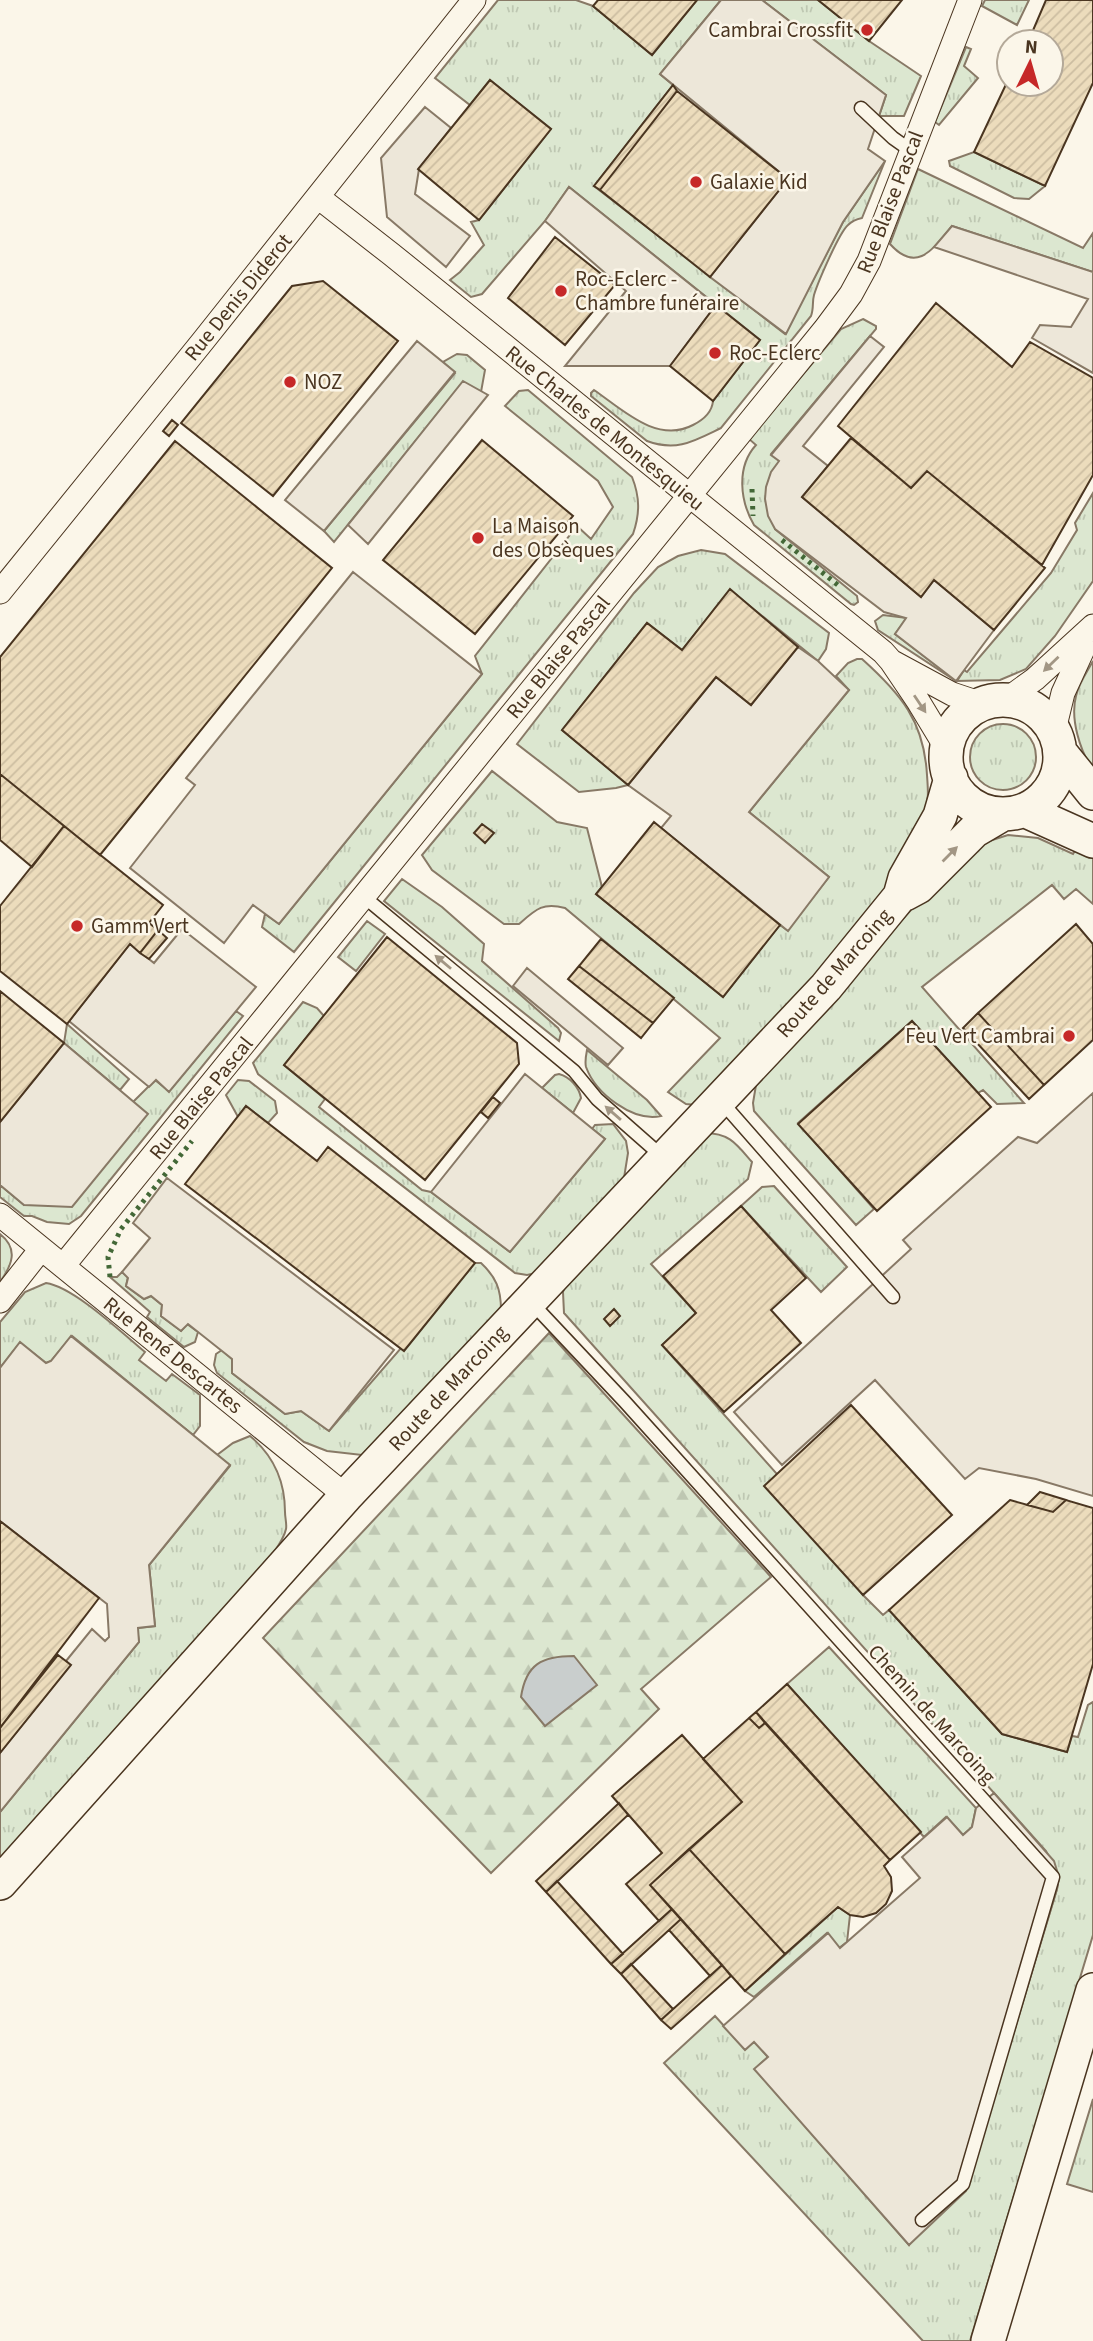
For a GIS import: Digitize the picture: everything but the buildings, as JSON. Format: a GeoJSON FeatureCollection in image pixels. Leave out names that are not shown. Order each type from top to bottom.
{"type":"FeatureCollection","features":[{"type":"Feature","properties":{"kind":"street","name":"Rue Denis Diderot"},"geometry":{"type":"LineString","coordinates":[[0,592],[474,0]]}},
{"type":"Feature","properties":{"kind":"street","name":"Rue Blaise Pascal"},"geometry":{"type":"LineString","coordinates":[[63,1266],[851,294],[869,261],[970,0]]}},
{"type":"Feature","properties":{"kind":"street","name":"Rue Charles de Montesquieu"},"geometry":{"type":"LineString","coordinates":[[318,197],[891,660],[952,694],[994,702]]}},
{"type":"Feature","properties":{"kind":"street"},"geometry":{"type":"LineString","coordinates":[[1093,627],[1035,679],[994,702],[969,711],[958,722],[951,735],[949,764],[959,793],[971,804],[987,811],[1013,812],[1093,841]]}},
{"type":"Feature","properties":{"kind":"street"},"geometry":{"type":"LineString","coordinates":[[1013,812],[1037,803],[1055,781],[1060,767],[1057,741],[1063,693],[1093,627]]}},
{"type":"Feature","properties":{"kind":"street","name":"Rue Charles de Montesquieu"},"geometry":{"type":"LineString","coordinates":[[891,660],[949,764]]}},
{"type":"Feature","properties":{"kind":"street"},"geometry":{"type":"LineString","coordinates":[[994,702],[1021,702],[1046,718],[1057,741],[1093,793]]}},
{"type":"Feature","properties":{"kind":"street","name":"Route de Marcoing"},"geometry":{"type":"LineString","coordinates":[[0,1883],[346,1496],[826,987],[900,896],[905,878],[940,816],[949,764]]}},
{"type":"Feature","properties":{"kind":"street","name":"Route de Marcoing"},"geometry":{"type":"LineString","coordinates":[[900,896],[918,887],[974,831],[1013,812]]}},
{"type":"Feature","properties":{"kind":"street","name":"Rue René Descartes"},"geometry":{"type":"LineString","coordinates":[[0,1215],[346,1496]]}},
{"type":"Feature","properties":{"kind":"street"},"geometry":{"type":"LineString","coordinates":[[0,1301],[41,1249]]}},
{"type":"Feature","properties":{"kind":"street"},"geometry":{"type":"LineString","coordinates":[[988,2341],[1093,1990]]}},
{"type":"Feature","properties":{"kind":"lane"},"geometry":{"type":"LineString","coordinates":[[861,108],[910,150]]}},
{"type":"Feature","properties":{"kind":"lane"},"geometry":{"type":"LineString","coordinates":[[363,896],[574,1071],[597,1099],[664,1158]]}},
{"type":"Feature","properties":{"kind":"lane"},"geometry":{"type":"LineString","coordinates":[[720,1100],[892,1297]]}},
{"type":"Feature","properties":{"kind":"lane","name":"Chemin de Marcoing"},"geometry":{"type":"LineString","coordinates":[[530,1301],[625,1402],[1054,1877],[963,2184],[922,2220]]}},
{"type":"Feature","properties":{"kind":"green space"},"geometry":{"type":"Polygon","coordinates":[[[498,0],[576,0],[593,6],[652,55],[697,0],[721,0],[660,74],[673,85],[594,186],[785,334],[843,222],[885,161],[862,218],[848,225],[839,237],[814,295],[811,316],[721,428],[685,444],[658,444],[647,441],[591,396],[594,390],[629,415],[654,428],[680,430],[700,421],[706,415],[713,401],[760,340],[569,187],[545,221],[482,294],[471,297],[450,280],[484,245],[471,222],[479,220],[551,129],[490,80],[470,105],[435,78],[498,0]]]}},
{"type":"Feature","properties":{"kind":"green space"},"geometry":{"type":"Polygon","coordinates":[[[762,0],[818,0],[869,41],[921,76],[904,116],[879,116],[886,95],[762,0]]]}},
{"type":"Feature","properties":{"kind":"green space"},"geometry":{"type":"Polygon","coordinates":[[[985,0],[1029,0],[1017,25],[982,6],[985,0]]]}},
{"type":"Feature","properties":{"kind":"green space"},"geometry":{"type":"Polygon","coordinates":[[[966,47],[971,49],[964,66],[978,78],[939,125],[935,122],[966,47]]]}},
{"type":"Feature","properties":{"kind":"green space"},"geometry":{"type":"Polygon","coordinates":[[[974,152],[1045,186],[1029,199],[1014,198],[950,166],[949,161],[974,152]]]}},
{"type":"Feature","properties":{"kind":"green space"},"geometry":{"type":"Polygon","coordinates":[[[918,169],[1083,248],[1093,233],[1093,272],[952,226],[924,255],[916,258],[900,253],[890,244],[918,169]]]}},
{"type":"Feature","properties":{"kind":"green space"},"geometry":{"type":"Polygon","coordinates":[[[863,319],[876,326],[876,329],[771,454],[780,461],[775,529],[857,596],[858,602],[854,605],[754,525],[749,516],[742,484],[745,463],[756,445],[749,439],[841,329],[863,319]]]}},
{"type":"Feature","properties":{"kind":"green space"},"geometry":{"type":"Polygon","coordinates":[[[457,354],[467,355],[485,370],[481,392],[463,382],[334,542],[324,531],[455,373],[443,362],[457,354]]]}},
{"type":"Feature","properties":{"kind":"green space"},"geometry":{"type":"Polygon","coordinates":[[[528,390],[632,477],[638,505],[633,534],[294,952],[262,927],[265,914],[279,924],[482,674],[475,656],[577,526],[591,539],[613,507],[598,481],[505,406],[519,391],[528,390]]]}},
{"type":"Feature","properties":{"kind":"green space"},"geometry":{"type":"Polygon","coordinates":[[[1093,493],[1093,581],[1055,636],[1026,669],[1000,680],[957,681],[1051,573],[1077,530],[1075,523],[1093,493]]]}},
{"type":"Feature","properties":{"kind":"green space"},"geometry":{"type":"Polygon","coordinates":[[[701,550],[725,554],[829,633],[826,649],[818,661],[730,590],[682,650],[647,623],[562,730],[628,785],[579,792],[517,744],[634,593],[658,567],[678,556],[701,550]]]}},
{"type":"Feature","properties":{"kind":"green space"},"geometry":{"type":"Polygon","coordinates":[[[883,615],[907,618],[895,634],[957,681],[878,630],[875,621],[883,615]]]}},
{"type":"Feature","properties":{"kind":"green space"},"geometry":{"type":"Polygon","coordinates":[[[862,659],[888,684],[915,724],[925,756],[928,799],[925,813],[886,892],[824,970],[696,1105],[686,1104],[668,1092],[720,1038],[565,908],[545,906],[519,924],[504,924],[432,870],[422,855],[492,771],[557,822],[587,828],[602,887],[596,894],[723,997],[780,925],[787,930],[829,877],[749,812],[849,690],[836,676],[848,663],[862,659]]]}},
{"type":"Feature","properties":{"kind":"green space"},"geometry":{"type":"Polygon","coordinates":[[[1093,661],[1093,770],[1080,744],[1074,705],[1077,691],[1093,661]]]}},
{"type":"Feature","properties":{"kind":"green space"},"geometry":{"type":"Polygon","coordinates":[[[1003,724],[1016,726],[1031,739],[1036,757],[1034,770],[1021,785],[1003,790],[990,788],[975,775],[970,757],[972,744],[985,729],[1003,724]]]}},
{"type":"Feature","properties":{"kind":"green space"},"geometry":{"type":"Polygon","coordinates":[[[1008,835],[1038,838],[1073,854],[1076,849],[1093,858],[1093,904],[1076,889],[1064,899],[1052,885],[922,987],[1024,1103],[997,1104],[983,1090],[978,1093],[912,1021],[798,1123],[874,1209],[856,1225],[754,1111],[757,1079],[951,866],[986,842],[1008,835]]]}},
{"type":"Feature","properties":{"kind":"green space"},"geometry":{"type":"Polygon","coordinates":[[[402,879],[442,907],[484,944],[482,961],[558,1028],[561,1033],[559,1041],[384,901],[402,879]]]}},
{"type":"Feature","properties":{"kind":"green space"},"geometry":{"type":"Polygon","coordinates":[[[367,921],[385,934],[356,971],[338,957],[367,921]]]}},
{"type":"Feature","properties":{"kind":"green space"},"geometry":{"type":"Polygon","coordinates":[[[303,1002],[317,1008],[324,1016],[284,1065],[325,1099],[319,1107],[422,1190],[431,1192],[510,1252],[605,1139],[592,1129],[595,1125],[613,1124],[626,1141],[628,1153],[624,1178],[536,1273],[515,1273],[258,1074],[253,1063],[303,1002]]]}},
{"type":"Feature","properties":{"kind":"green space"},"geometry":{"type":"Polygon","coordinates":[[[236,1011],[243,1016],[81,1216],[69,1224],[47,1222],[24,1216],[0,1197],[0,1185],[24,1205],[147,1114],[133,1102],[155,1080],[169,1091],[236,1011]]]}},
{"type":"Feature","properties":{"kind":"green space"},"geometry":{"type":"Polygon","coordinates":[[[67,1024],[129,1079],[120,1090],[64,1043],[67,1024]]]}},
{"type":"Feature","properties":{"kind":"green space"},"geometry":{"type":"Polygon","coordinates":[[[587,1050],[647,1100],[661,1116],[639,1115],[607,1096],[586,1067],[587,1050]]]}},
{"type":"Feature","properties":{"kind":"green space"},"geometry":{"type":"Polygon","coordinates":[[[559,1074],[570,1080],[580,1094],[581,1098],[573,1113],[542,1088],[559,1074]]]}},
{"type":"Feature","properties":{"kind":"green space"},"geometry":{"type":"Polygon","coordinates":[[[238,1080],[249,1081],[275,1101],[277,1113],[268,1123],[246,1106],[238,1117],[226,1095],[238,1080]]]}},
{"type":"Feature","properties":{"kind":"green space"},"geometry":{"type":"Polygon","coordinates":[[[705,1133],[727,1138],[752,1162],[748,1179],[651,1264],[696,1313],[662,1345],[777,1474],[863,1595],[883,1615],[889,1610],[1002,1734],[1067,1752],[1072,1736],[1078,1737],[1088,1705],[1093,1702],[1093,1935],[970,2341],[923,2341],[664,2063],[715,2016],[745,2049],[754,2041],[768,2057],[755,2069],[909,2245],[1009,2046],[1059,1877],[1046,1851],[564,1313],[563,1292],[568,1278],[705,1133]]]}},
{"type":"Feature","properties":{"kind":"green space"},"geometry":{"type":"Polygon","coordinates":[[[774,1186],[847,1267],[821,1292],[741,1206],[762,1187],[774,1186]]]}},
{"type":"Feature","properties":{"kind":"green space"},"geometry":{"type":"Polygon","coordinates":[[[0,1234],[10,1245],[12,1257],[0,1282],[0,1234]]]}},
{"type":"Feature","properties":{"kind":"green space"},"geometry":{"type":"Polygon","coordinates":[[[475,1263],[481,1263],[494,1278],[499,1290],[501,1310],[362,1455],[327,1451],[304,1442],[217,1373],[214,1365],[216,1354],[222,1350],[232,1359],[232,1373],[285,1414],[301,1411],[329,1431],[475,1263]]]}},
{"type":"Feature","properties":{"kind":"green space"},"geometry":{"type":"Polygon","coordinates":[[[122,1272],[128,1277],[126,1286],[144,1299],[151,1296],[162,1305],[161,1316],[181,1331],[187,1324],[198,1332],[195,1342],[184,1347],[147,1317],[150,1312],[110,1277],[117,1277],[122,1272]]]}},
{"type":"Feature","properties":{"kind":"green space"},"geometry":{"type":"Polygon","coordinates":[[[46,1283],[70,1293],[111,1323],[145,1352],[139,1360],[166,1381],[172,1374],[200,1395],[200,1426],[193,1435],[72,1336],[51,1361],[46,1363],[20,1343],[0,1368],[0,1322],[25,1292],[46,1283]]]}},
{"type":"Feature","properties":{"kind":"green space"},"geometry":{"type":"Polygon","coordinates":[[[549,1333],[771,1577],[641,1689],[659,1709],[491,1873],[263,1638],[549,1333]]]}},
{"type":"Feature","properties":{"kind":"green space"},"geometry":{"type":"Polygon","coordinates":[[[250,1436],[266,1452],[277,1470],[283,1490],[286,1527],[284,1536],[270,1558],[0,1862],[0,1812],[139,1642],[137,1628],[155,1626],[149,1565],[230,1466],[217,1455],[233,1443],[250,1436]]]}},
{"type":"Feature","properties":{"kind":"green space"},"geometry":{"type":"Polygon","coordinates":[[[829,1647],[976,1808],[972,1827],[963,1835],[946,1817],[924,1837],[787,1684],[829,1647]]]}},
{"type":"Feature","properties":{"kind":"green space"},"geometry":{"type":"Polygon","coordinates":[[[838,1907],[850,1915],[847,1942],[839,1948],[827,1933],[754,1997],[745,1991],[838,1907]]]}},
{"type":"Feature","properties":{"kind":"green space"},"geometry":{"type":"Polygon","coordinates":[[[1093,2099],[1093,2192],[1067,2184],[1093,2099]]]}},
{"type":"Feature","properties":{"kind":"shaded area"},"geometry":{"type":"Polygon","coordinates":[[[721,0],[762,0],[886,95],[868,149],[885,161],[843,222],[786,334],[710,277],[788,179],[660,74],[721,0]]]}},
{"type":"Feature","properties":{"kind":"shaded area"},"geometry":{"type":"Polygon","coordinates":[[[425,107],[451,128],[419,169],[415,194],[470,236],[446,267],[387,217],[381,158],[425,107]]]}},
{"type":"Feature","properties":{"kind":"shaded area"},"geometry":{"type":"Polygon","coordinates":[[[569,187],[716,305],[670,366],[565,366],[626,291],[545,221],[569,187]]]}},
{"type":"Feature","properties":{"kind":"shaded area"},"geometry":{"type":"Polygon","coordinates":[[[952,226],[1093,272],[1093,373],[1032,338],[1040,325],[1071,327],[1088,299],[934,247],[952,226]]]}},
{"type":"Feature","properties":{"kind":"shaded area"},"geometry":{"type":"Polygon","coordinates":[[[870,336],[884,347],[803,446],[828,466],[802,497],[921,597],[934,580],[994,630],[956,681],[895,634],[906,618],[884,612],[775,529],[768,516],[766,487],[771,472],[779,461],[771,455],[870,336]]]}},
{"type":"Feature","properties":{"kind":"shaded area"},"geometry":{"type":"Polygon","coordinates":[[[417,341],[455,372],[324,531],[285,500],[417,341]]]}},
{"type":"Feature","properties":{"kind":"shaded area"},"geometry":{"type":"Polygon","coordinates":[[[463,381],[488,395],[368,544],[348,525],[463,381]]]}},
{"type":"Feature","properties":{"kind":"shaded area"},"geometry":{"type":"Polygon","coordinates":[[[353,572],[482,674],[279,924],[253,905],[224,943],[130,868],[195,785],[186,778],[353,572]]]}},
{"type":"Feature","properties":{"kind":"shaded area"},"geometry":{"type":"Polygon","coordinates":[[[798,647],[818,661],[849,690],[749,812],[829,877],[788,931],[661,828],[671,816],[628,785],[716,677],[751,705],[798,647]]]}},
{"type":"Feature","properties":{"kind":"shaded area"},"geometry":{"type":"Polygon","coordinates":[[[182,929],[256,987],[169,1092],[156,1080],[149,1087],[69,1021],[130,944],[154,963],[182,929]]]}},
{"type":"Feature","properties":{"kind":"shaded area"},"geometry":{"type":"Polygon","coordinates":[[[527,968],[623,1048],[608,1065],[513,986],[527,968]]]}},
{"type":"Feature","properties":{"kind":"shaded area"},"geometry":{"type":"Polygon","coordinates":[[[64,1043],[148,1114],[72,1207],[24,1205],[0,1185],[0,1122],[64,1043]]]}},
{"type":"Feature","properties":{"kind":"shaded area"},"geometry":{"type":"Polygon","coordinates":[[[525,1074],[605,1139],[510,1252],[431,1192],[525,1074]]]}},
{"type":"Feature","properties":{"kind":"shaded area"},"geometry":{"type":"Polygon","coordinates":[[[1093,1093],[1093,1496],[1036,1479],[979,1468],[965,1479],[875,1380],[782,1465],[734,1412],[911,1249],[903,1240],[1018,1137],[1037,1143],[1093,1093]]]}},
{"type":"Feature","properties":{"kind":"shaded area"},"geometry":{"type":"Polygon","coordinates":[[[167,1178],[394,1350],[329,1431],[301,1411],[285,1414],[232,1373],[232,1359],[188,1324],[181,1331],[161,1316],[162,1305],[151,1296],[144,1299],[126,1286],[128,1278],[122,1272],[150,1238],[133,1223],[167,1178]]]}},
{"type":"Feature","properties":{"kind":"shaded area"},"geometry":{"type":"Polygon","coordinates":[[[71,1336],[230,1465],[149,1565],[155,1626],[138,1628],[139,1642],[0,1812],[0,1753],[70,1665],[66,1661],[92,1629],[105,1641],[109,1637],[107,1604],[0,1521],[0,1368],[20,1342],[46,1363],[51,1361],[71,1336]]]}},
{"type":"Feature","properties":{"kind":"shaded area"},"geometry":{"type":"Polygon","coordinates":[[[574,1656],[597,1685],[545,1726],[521,1697],[523,1686],[537,1664],[553,1658],[574,1656]]]}},
{"type":"Feature","properties":{"kind":"shaded area"},"geometry":{"type":"Polygon","coordinates":[[[994,1793],[1054,1861],[1059,1877],[1057,1889],[966,2191],[909,2245],[754,2069],[768,2057],[754,2042],[745,2050],[723,2026],[828,1933],[840,1948],[920,1878],[902,1857],[947,1817],[963,1835],[972,1827],[976,1808],[994,1793]]]}},
{"type":"Feature","properties":{"kind":"hedge"},"geometry":{"type":"LineString","coordinates":[[752,489],[753,516]]}},
{"type":"Feature","properties":{"kind":"hedge"},"geometry":{"type":"LineString","coordinates":[[782,540],[839,586]]}},
{"type":"Feature","properties":{"kind":"hedge"},"geometry":{"type":"LineString","coordinates":[[110,1277],[108,1257],[121,1229],[192,1141]]}},
{"type":"Feature","properties":{"kind":"place","name":"Cambrai Crossfit"},"geometry":{"type":"Point","coordinates":[867,30]}},
{"type":"Feature","properties":{"kind":"place","name":"Galaxie Kid"},"geometry":{"type":"Point","coordinates":[696,182]}},
{"type":"Feature","properties":{"kind":"place","name":"Roc-Eclerc - Chambre funéraire"},"geometry":{"type":"Point","coordinates":[561,291]}},
{"type":"Feature","properties":{"kind":"place","name":"Roc-Eclerc"},"geometry":{"type":"Point","coordinates":[715,353]}},
{"type":"Feature","properties":{"kind":"place","name":"NOZ"},"geometry":{"type":"Point","coordinates":[290,382]}},
{"type":"Feature","properties":{"kind":"place","name":"La Maison des Obsèques"},"geometry":{"type":"Point","coordinates":[478,538]}},
{"type":"Feature","properties":{"kind":"place","name":"Gamm Vert"},"geometry":{"type":"Point","coordinates":[77,926]}},
{"type":"Feature","properties":{"kind":"place","name":"Feu Vert Cambrai"},"geometry":{"type":"Point","coordinates":[1069,1036]}}]}
